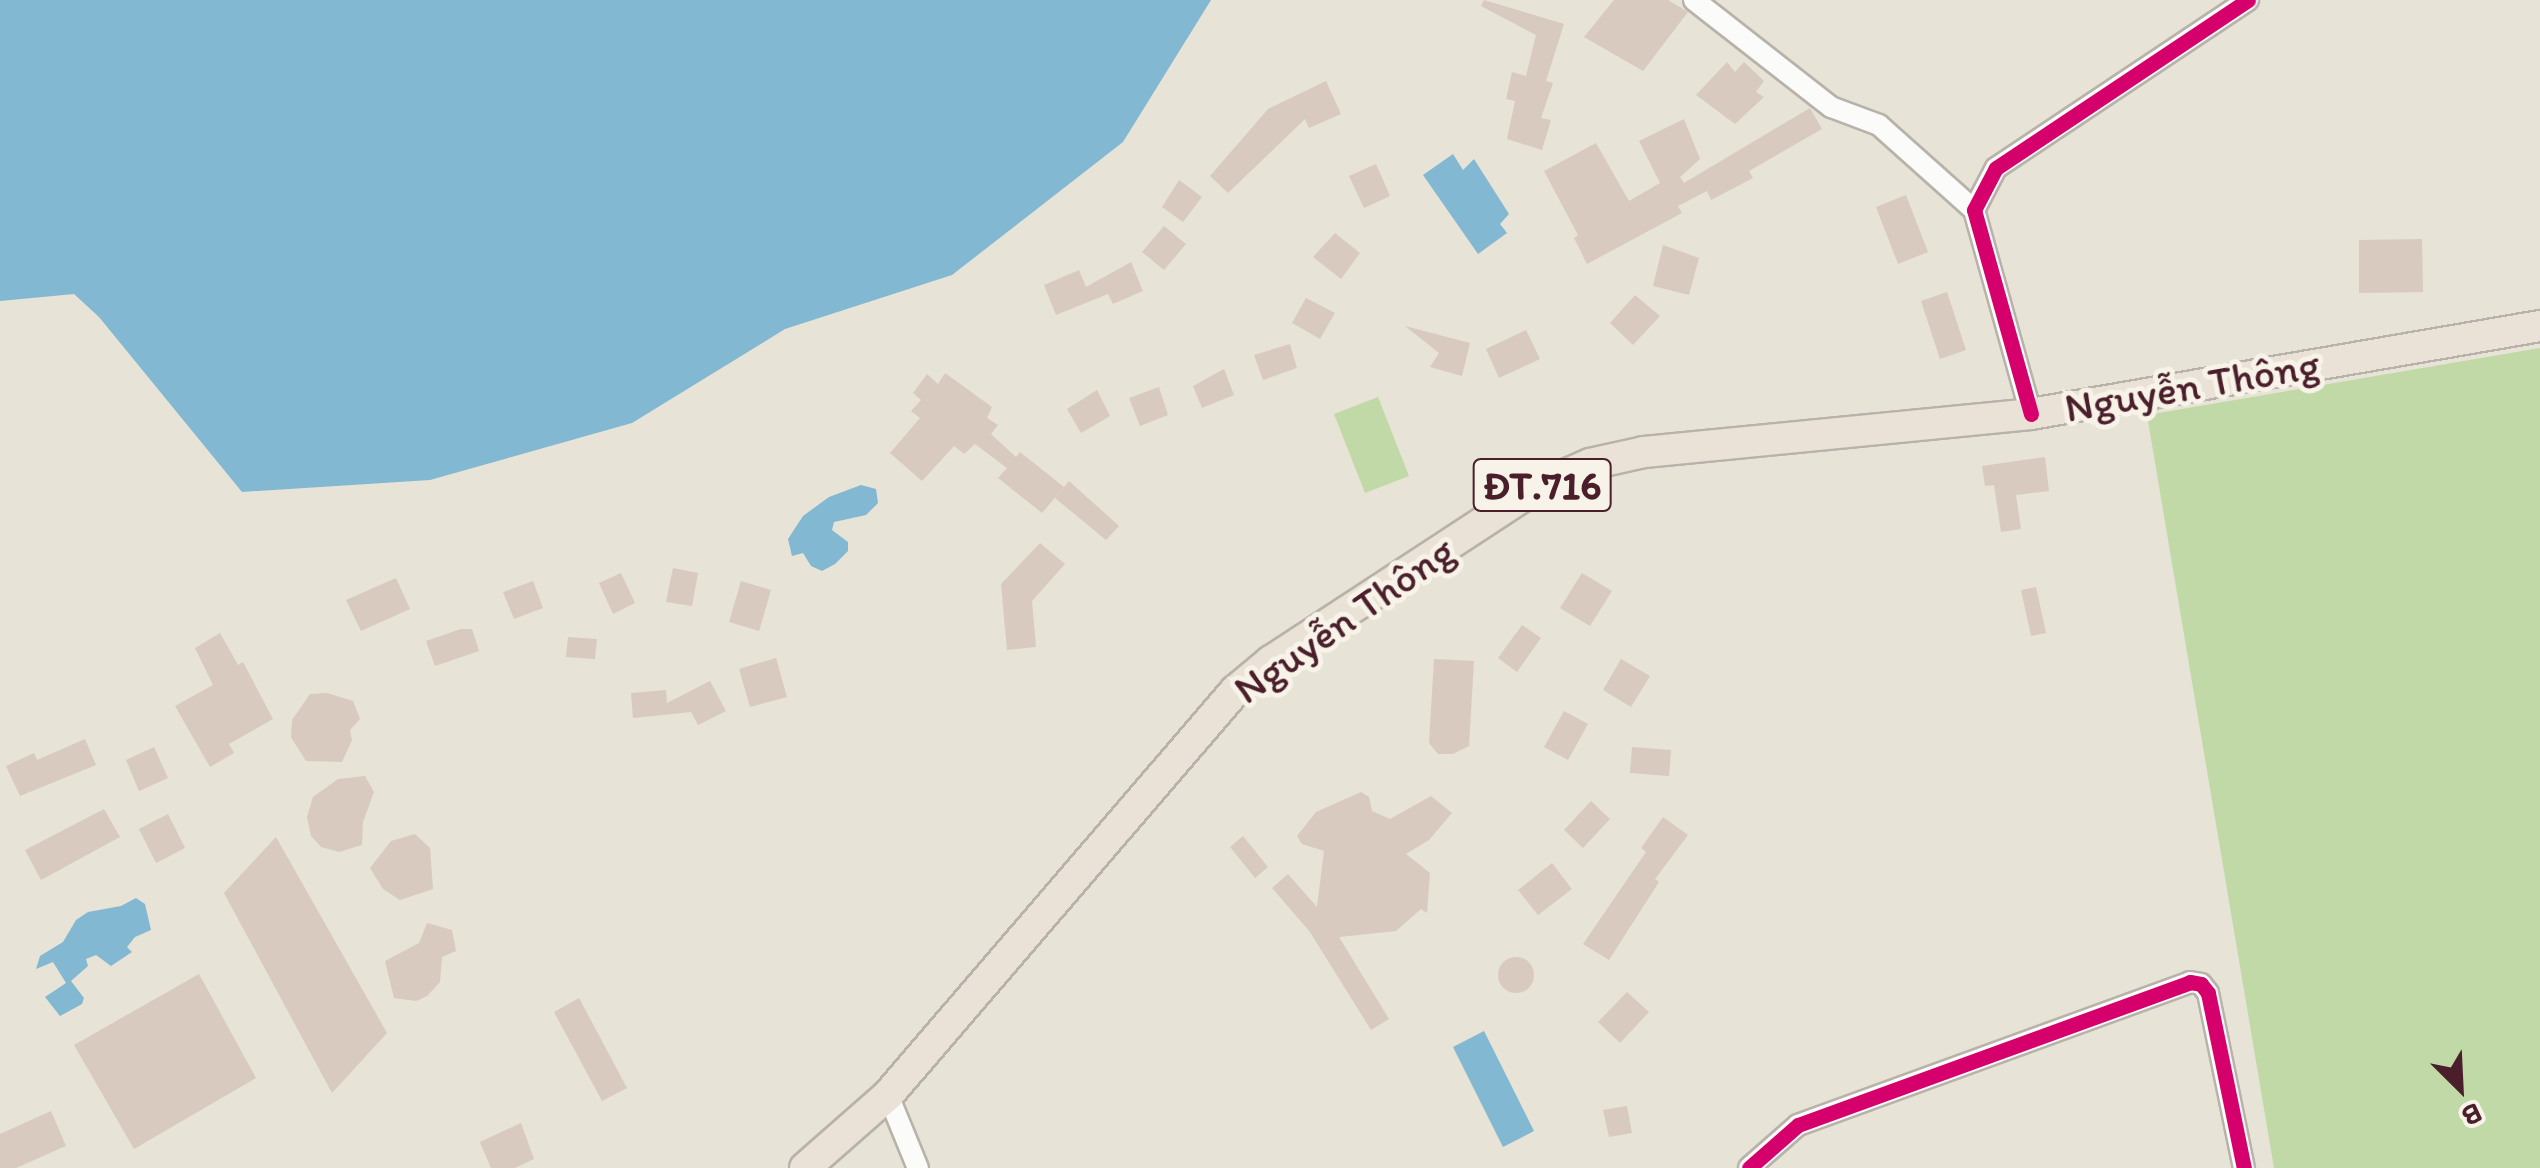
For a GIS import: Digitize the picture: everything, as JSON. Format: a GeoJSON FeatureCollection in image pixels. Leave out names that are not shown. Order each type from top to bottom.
{"type":"FeatureCollection","features":[{"type":"Feature","properties":{"kind":"main road","name":"Nguyễn Thông"},"geometry":{"type":"LineString","coordinates":[[805,1168],[888,1095],[1235,691],[1271,661],[1535,488],[1590,464],[1644,452],[2031,414],[2540,326]]}},
{"type":"Feature","properties":{"kind":"street"},"geometry":{"type":"LineString","coordinates":[[1694,0],[1831,107],[1879,125],[1974,210],[2031,414]]}},
{"type":"Feature","properties":{"kind":"street"},"geometry":{"type":"LineString","coordinates":[[1974,210],[1996,168],[2248,0]]}},
{"type":"Feature","properties":{"kind":"street"},"geometry":{"type":"LineString","coordinates":[[1749,1168],[1798,1126],[2190,982],[2201,984],[2208,993],[2240,1167]]}},
{"type":"Feature","properties":{"kind":"street"},"geometry":{"type":"LineString","coordinates":[[888,1095],[918,1168]]}},
{"type":"Feature","properties":{"kind":"green space"},"geometry":{"type":"Polygon","coordinates":[[[2540,348],[2540,1168],[2274,1168],[2147,415],[2540,348]]]}},
{"type":"Feature","properties":{"kind":"green space"},"geometry":{"type":"Polygon","coordinates":[[[1378,397],[1409,476],[1365,493],[1334,414],[1378,397]]]}},
{"type":"Feature","properties":{"kind":"water"},"geometry":{"type":"Polygon","coordinates":[[[0,0],[1211,0],[1123,142],[952,275],[785,329],[632,423],[430,480],[242,492],[99,317],[74,294],[0,301],[0,0]]]}},
{"type":"Feature","properties":{"kind":"water"},"geometry":{"type":"Polygon","coordinates":[[[1453,154],[1463,170],[1474,159],[1509,214],[1500,224],[1507,233],[1478,254],[1423,175],[1453,154]]]}},
{"type":"Feature","properties":{"kind":"water"},"geometry":{"type":"Polygon","coordinates":[[[861,485],[876,489],[878,503],[866,515],[834,522],[832,530],[848,542],[848,551],[822,571],[811,566],[803,553],[792,556],[788,539],[803,516],[829,497],[861,485]]]}},
{"type":"Feature","properties":{"kind":"water"},"geometry":{"type":"Polygon","coordinates":[[[136,898],[145,904],[151,930],[135,937],[127,947],[132,952],[111,966],[96,955],[86,959],[88,966],[71,981],[84,998],[82,1004],[60,1016],[45,997],[66,983],[53,962],[36,969],[40,956],[63,942],[76,920],[88,912],[121,906],[136,898]]]}},
{"type":"Feature","properties":{"kind":"water"},"geometry":{"type":"Polygon","coordinates":[[[1484,1031],[1534,1131],[1503,1147],[1453,1047],[1484,1031]]]}},
{"type":"Feature","properties":{"kind":"building"},"geometry":{"type":"Polygon","coordinates":[[[1484,0],[1564,24],[1546,81],[1553,83],[1541,118],[1551,120],[1542,150],[1507,139],[1515,101],[1506,99],[1512,72],[1526,76],[1536,35],[1481,6],[1484,0]]]}},
{"type":"Feature","properties":{"kind":"building"},"geometry":{"type":"Polygon","coordinates":[[[1614,0],[1668,0],[1688,12],[1643,71],[1584,37],[1614,0]]]}},
{"type":"Feature","properties":{"kind":"building"},"geometry":{"type":"Polygon","coordinates":[[[1727,62],[1735,72],[1744,62],[1764,81],[1756,92],[1764,97],[1735,124],[1696,95],[1727,62]]]}},
{"type":"Feature","properties":{"kind":"building"},"geometry":{"type":"Polygon","coordinates":[[[1326,81],[1341,114],[1309,128],[1305,119],[1228,193],[1210,176],[1268,109],[1326,81]]]}},
{"type":"Feature","properties":{"kind":"building"},"geometry":{"type":"Polygon","coordinates":[[[1810,108],[1822,129],[1749,171],[1753,178],[1711,200],[1707,191],[1678,206],[1682,213],[1587,264],[1574,238],[1578,235],[1544,171],[1596,143],[1629,201],[1660,183],[1639,141],[1684,119],[1700,159],[1680,177],[1684,183],[1810,108]]]}},
{"type":"Feature","properties":{"kind":"building"},"geometry":{"type":"Polygon","coordinates":[[[1376,164],[1390,196],[1364,208],[1349,176],[1376,164]]]}},
{"type":"Feature","properties":{"kind":"building"},"geometry":{"type":"Polygon","coordinates":[[[1179,180],[1202,197],[1183,222],[1162,207],[1179,180]]]}},
{"type":"Feature","properties":{"kind":"building"},"geometry":{"type":"Polygon","coordinates":[[[1906,195],[1928,252],[1898,264],[1876,207],[1906,195]]]}},
{"type":"Feature","properties":{"kind":"building"},"geometry":{"type":"Polygon","coordinates":[[[1164,226],[1186,244],[1164,270],[1142,252],[1164,226]]]}},
{"type":"Feature","properties":{"kind":"building"},"geometry":{"type":"Polygon","coordinates":[[[1335,233],[1360,253],[1341,279],[1313,257],[1335,233]]]}},
{"type":"Feature","properties":{"kind":"building"},"geometry":{"type":"Polygon","coordinates":[[[2422,239],[2423,292],[2359,293],[2359,240],[2422,239]]]}},
{"type":"Feature","properties":{"kind":"building"},"geometry":{"type":"Polygon","coordinates":[[[1663,245],[1699,258],[1689,295],[1653,286],[1663,245]]]}},
{"type":"Feature","properties":{"kind":"building"},"geometry":{"type":"Polygon","coordinates":[[[1131,262],[1143,291],[1113,304],[1108,294],[1056,315],[1044,285],[1079,270],[1086,287],[1131,262]]]}},
{"type":"Feature","properties":{"kind":"building"},"geometry":{"type":"Polygon","coordinates":[[[1947,292],[1966,350],[1940,359],[1921,301],[1947,292]]]}},
{"type":"Feature","properties":{"kind":"building"},"geometry":{"type":"Polygon","coordinates":[[[1635,295],[1660,316],[1633,345],[1610,323],[1635,295]]]}},
{"type":"Feature","properties":{"kind":"building"},"geometry":{"type":"Polygon","coordinates":[[[1306,298],[1335,313],[1320,339],[1292,323],[1306,298]]]}},
{"type":"Feature","properties":{"kind":"building"},"geometry":{"type":"Polygon","coordinates":[[[1405,326],[1470,343],[1462,376],[1430,367],[1439,353],[1405,326]]]}},
{"type":"Feature","properties":{"kind":"building"},"geometry":{"type":"Polygon","coordinates":[[[1526,330],[1540,359],[1499,378],[1486,349],[1526,330]]]}},
{"type":"Feature","properties":{"kind":"building"},"geometry":{"type":"Polygon","coordinates":[[[1290,344],[1297,368],[1263,380],[1254,355],[1290,344]]]}},
{"type":"Feature","properties":{"kind":"building"},"geometry":{"type":"Polygon","coordinates":[[[1224,369],[1234,395],[1202,408],[1193,386],[1224,369]]]}},
{"type":"Feature","properties":{"kind":"building"},"geometry":{"type":"Polygon","coordinates":[[[945,373],[992,407],[987,418],[998,425],[991,434],[1016,457],[1020,452],[1064,487],[1042,513],[998,478],[1007,468],[975,444],[964,454],[954,446],[922,481],[890,453],[920,418],[911,411],[921,400],[913,393],[927,374],[938,384],[945,373]]]}},
{"type":"Feature","properties":{"kind":"building"},"geometry":{"type":"Polygon","coordinates":[[[1159,387],[1168,415],[1140,426],[1129,398],[1159,387]]]}},
{"type":"Feature","properties":{"kind":"building"},"geometry":{"type":"Polygon","coordinates":[[[1097,390],[1110,416],[1081,433],[1067,409],[1097,390]]]}},
{"type":"Feature","properties":{"kind":"building"},"geometry":{"type":"Polygon","coordinates":[[[2045,457],[2049,491],[2016,495],[2021,529],[2001,532],[1994,485],[1985,486],[1982,466],[2045,457]]]}},
{"type":"Feature","properties":{"kind":"building"},"geometry":{"type":"Polygon","coordinates":[[[1069,481],[1119,526],[1106,540],[1055,498],[1069,481]]]}},
{"type":"Feature","properties":{"kind":"building"},"geometry":{"type":"Polygon","coordinates":[[[1040,543],[1065,564],[1032,601],[1036,647],[1007,650],[1001,584],[1040,543]]]}},
{"type":"Feature","properties":{"kind":"building"},"geometry":{"type":"Polygon","coordinates":[[[673,568],[698,573],[692,606],[666,602],[673,568]]]}},
{"type":"Feature","properties":{"kind":"building"},"geometry":{"type":"Polygon","coordinates":[[[621,573],[635,603],[613,614],[599,583],[621,573]]]}},
{"type":"Feature","properties":{"kind":"building"},"geometry":{"type":"Polygon","coordinates":[[[1582,573],[1612,591],[1590,626],[1560,608],[1582,573]]]}},
{"type":"Feature","properties":{"kind":"building"},"geometry":{"type":"Polygon","coordinates":[[[396,578],[410,609],[361,631],[346,600],[396,578]]]}},
{"type":"Feature","properties":{"kind":"building"},"geometry":{"type":"Polygon","coordinates":[[[533,581],[543,608],[514,619],[503,592],[533,581]]]}},
{"type":"Feature","properties":{"kind":"building"},"geometry":{"type":"Polygon","coordinates":[[[741,581],[771,590],[759,631],[729,622],[741,581]]]}},
{"type":"Feature","properties":{"kind":"building"},"geometry":{"type":"Polygon","coordinates":[[[2036,587],[2046,633],[2031,636],[2021,590],[2036,587]]]}},
{"type":"Feature","properties":{"kind":"building"},"geometry":{"type":"Polygon","coordinates":[[[1522,625],[1541,638],[1517,672],[1498,658],[1522,625]]]}},
{"type":"Feature","properties":{"kind":"building"},"geometry":{"type":"Polygon","coordinates":[[[472,629],[479,651],[435,666],[426,641],[472,629]]]}},
{"type":"Feature","properties":{"kind":"building"},"geometry":{"type":"Polygon","coordinates":[[[220,633],[238,665],[243,662],[273,719],[229,744],[234,753],[210,767],[175,706],[213,685],[195,648],[220,633]]]}},
{"type":"Feature","properties":{"kind":"building"},"geometry":{"type":"Polygon","coordinates":[[[568,637],[597,639],[595,659],[566,657],[568,637]]]}},
{"type":"Feature","properties":{"kind":"building"},"geometry":{"type":"Polygon","coordinates":[[[776,658],[787,697],[750,707],[739,669],[776,658]]]}},
{"type":"Feature","properties":{"kind":"building"},"geometry":{"type":"Polygon","coordinates":[[[1434,659],[1474,661],[1469,746],[1453,754],[1438,754],[1429,743],[1434,659]]]}},
{"type":"Feature","properties":{"kind":"building"},"geometry":{"type":"Polygon","coordinates":[[[1621,659],[1650,676],[1631,707],[1603,690],[1621,659]]]}},
{"type":"Feature","properties":{"kind":"building"},"geometry":{"type":"Polygon","coordinates":[[[710,681],[726,711],[698,725],[691,712],[633,718],[631,693],[666,690],[667,703],[710,681]]]}},
{"type":"Feature","properties":{"kind":"building"},"geometry":{"type":"Polygon","coordinates":[[[327,693],[353,701],[360,719],[350,730],[352,740],[342,762],[306,761],[291,737],[292,720],[310,694],[327,693]]]}},
{"type":"Feature","properties":{"kind":"building"},"geometry":{"type":"Polygon","coordinates":[[[1564,711],[1588,724],[1568,760],[1544,747],[1564,711]]]}},
{"type":"Feature","properties":{"kind":"building"},"geometry":{"type":"Polygon","coordinates":[[[85,739],[96,765],[20,796],[6,766],[34,753],[37,760],[85,739]]]}},
{"type":"Feature","properties":{"kind":"building"},"geometry":{"type":"Polygon","coordinates":[[[154,747],[168,778],[139,791],[126,760],[154,747]]]}},
{"type":"Feature","properties":{"kind":"building"},"geometry":{"type":"Polygon","coordinates":[[[1632,747],[1671,750],[1669,776],[1630,773],[1632,747]]]}},
{"type":"Feature","properties":{"kind":"building"},"geometry":{"type":"Polygon","coordinates":[[[365,776],[374,792],[363,822],[362,845],[339,852],[321,847],[311,836],[307,817],[313,797],[338,779],[365,776]]]}},
{"type":"Feature","properties":{"kind":"building"},"geometry":{"type":"Polygon","coordinates":[[[1361,792],[1369,797],[1372,811],[1390,819],[1431,796],[1452,813],[1429,840],[1406,854],[1430,873],[1427,913],[1421,909],[1396,931],[1339,937],[1389,1019],[1371,1030],[1310,932],[1272,888],[1288,874],[1317,907],[1324,851],[1302,844],[1297,836],[1316,812],[1361,792]]]}},
{"type":"Feature","properties":{"kind":"building"},"geometry":{"type":"Polygon","coordinates":[[[1591,801],[1610,819],[1583,848],[1564,830],[1591,801]]]}},
{"type":"Feature","properties":{"kind":"building"},"geometry":{"type":"Polygon","coordinates":[[[104,809],[120,837],[41,880],[25,850],[104,809]]]}},
{"type":"Feature","properties":{"kind":"building"},"geometry":{"type":"Polygon","coordinates":[[[168,814],[185,848],[156,863],[139,829],[168,814]]]}},
{"type":"Feature","properties":{"kind":"building"},"geometry":{"type":"Polygon","coordinates":[[[1663,817],[1688,835],[1655,879],[1659,882],[1609,960],[1583,944],[1646,852],[1641,848],[1663,817]]]}},
{"type":"Feature","properties":{"kind":"building"},"geometry":{"type":"Polygon","coordinates":[[[415,834],[430,848],[433,889],[400,900],[383,889],[370,868],[391,841],[415,834]]]}},
{"type":"Feature","properties":{"kind":"building"},"geometry":{"type":"Polygon","coordinates":[[[1243,836],[1268,867],[1255,878],[1230,847],[1243,836]]]}},
{"type":"Feature","properties":{"kind":"building"},"geometry":{"type":"Polygon","coordinates":[[[276,837],[387,1033],[332,1093],[224,893],[276,837]]]}},
{"type":"Feature","properties":{"kind":"building"},"geometry":{"type":"Polygon","coordinates":[[[1552,863],[1572,889],[1538,915],[1518,890],[1552,863]]]}},
{"type":"Feature","properties":{"kind":"building"},"geometry":{"type":"Polygon","coordinates":[[[427,923],[452,930],[456,951],[442,957],[440,982],[427,996],[416,1001],[394,998],[385,961],[419,943],[427,923]]]}},
{"type":"Feature","properties":{"kind":"building"},"geometry":{"type":"Polygon","coordinates":[[[1516,957],[1529,962],[1534,975],[1529,988],[1516,993],[1503,988],[1498,975],[1503,962],[1516,957]]]}},
{"type":"Feature","properties":{"kind":"building"},"geometry":{"type":"Polygon","coordinates":[[[199,974],[256,1078],[134,1149],[74,1045],[199,974]]]}},
{"type":"Feature","properties":{"kind":"building"},"geometry":{"type":"Polygon","coordinates":[[[1627,992],[1649,1012],[1620,1043],[1598,1022],[1627,992]]]}},
{"type":"Feature","properties":{"kind":"building"},"geometry":{"type":"Polygon","coordinates":[[[579,998],[627,1088],[602,1101],[554,1012],[579,998]]]}},
{"type":"Feature","properties":{"kind":"building"},"geometry":{"type":"Polygon","coordinates":[[[1627,1106],[1632,1133],[1609,1137],[1603,1110],[1627,1106]]]}},
{"type":"Feature","properties":{"kind":"building"},"geometry":{"type":"Polygon","coordinates":[[[51,1111],[66,1146],[16,1168],[0,1168],[0,1134],[51,1111]]]}},
{"type":"Feature","properties":{"kind":"building"},"geometry":{"type":"Polygon","coordinates":[[[521,1123],[534,1159],[515,1168],[491,1168],[480,1142],[521,1123]]]}},
{"type":"Feature","properties":{"kind":"cycle path"},"geometry":{"type":"LineString","coordinates":[[2031,414],[1974,210],[1996,168],[2248,0]]}},
{"type":"Feature","properties":{"kind":"cycle path"},"geometry":{"type":"LineString","coordinates":[[1749,1168],[1798,1125],[2190,982],[2201,984],[2208,993],[2244,1168]]}}]}
